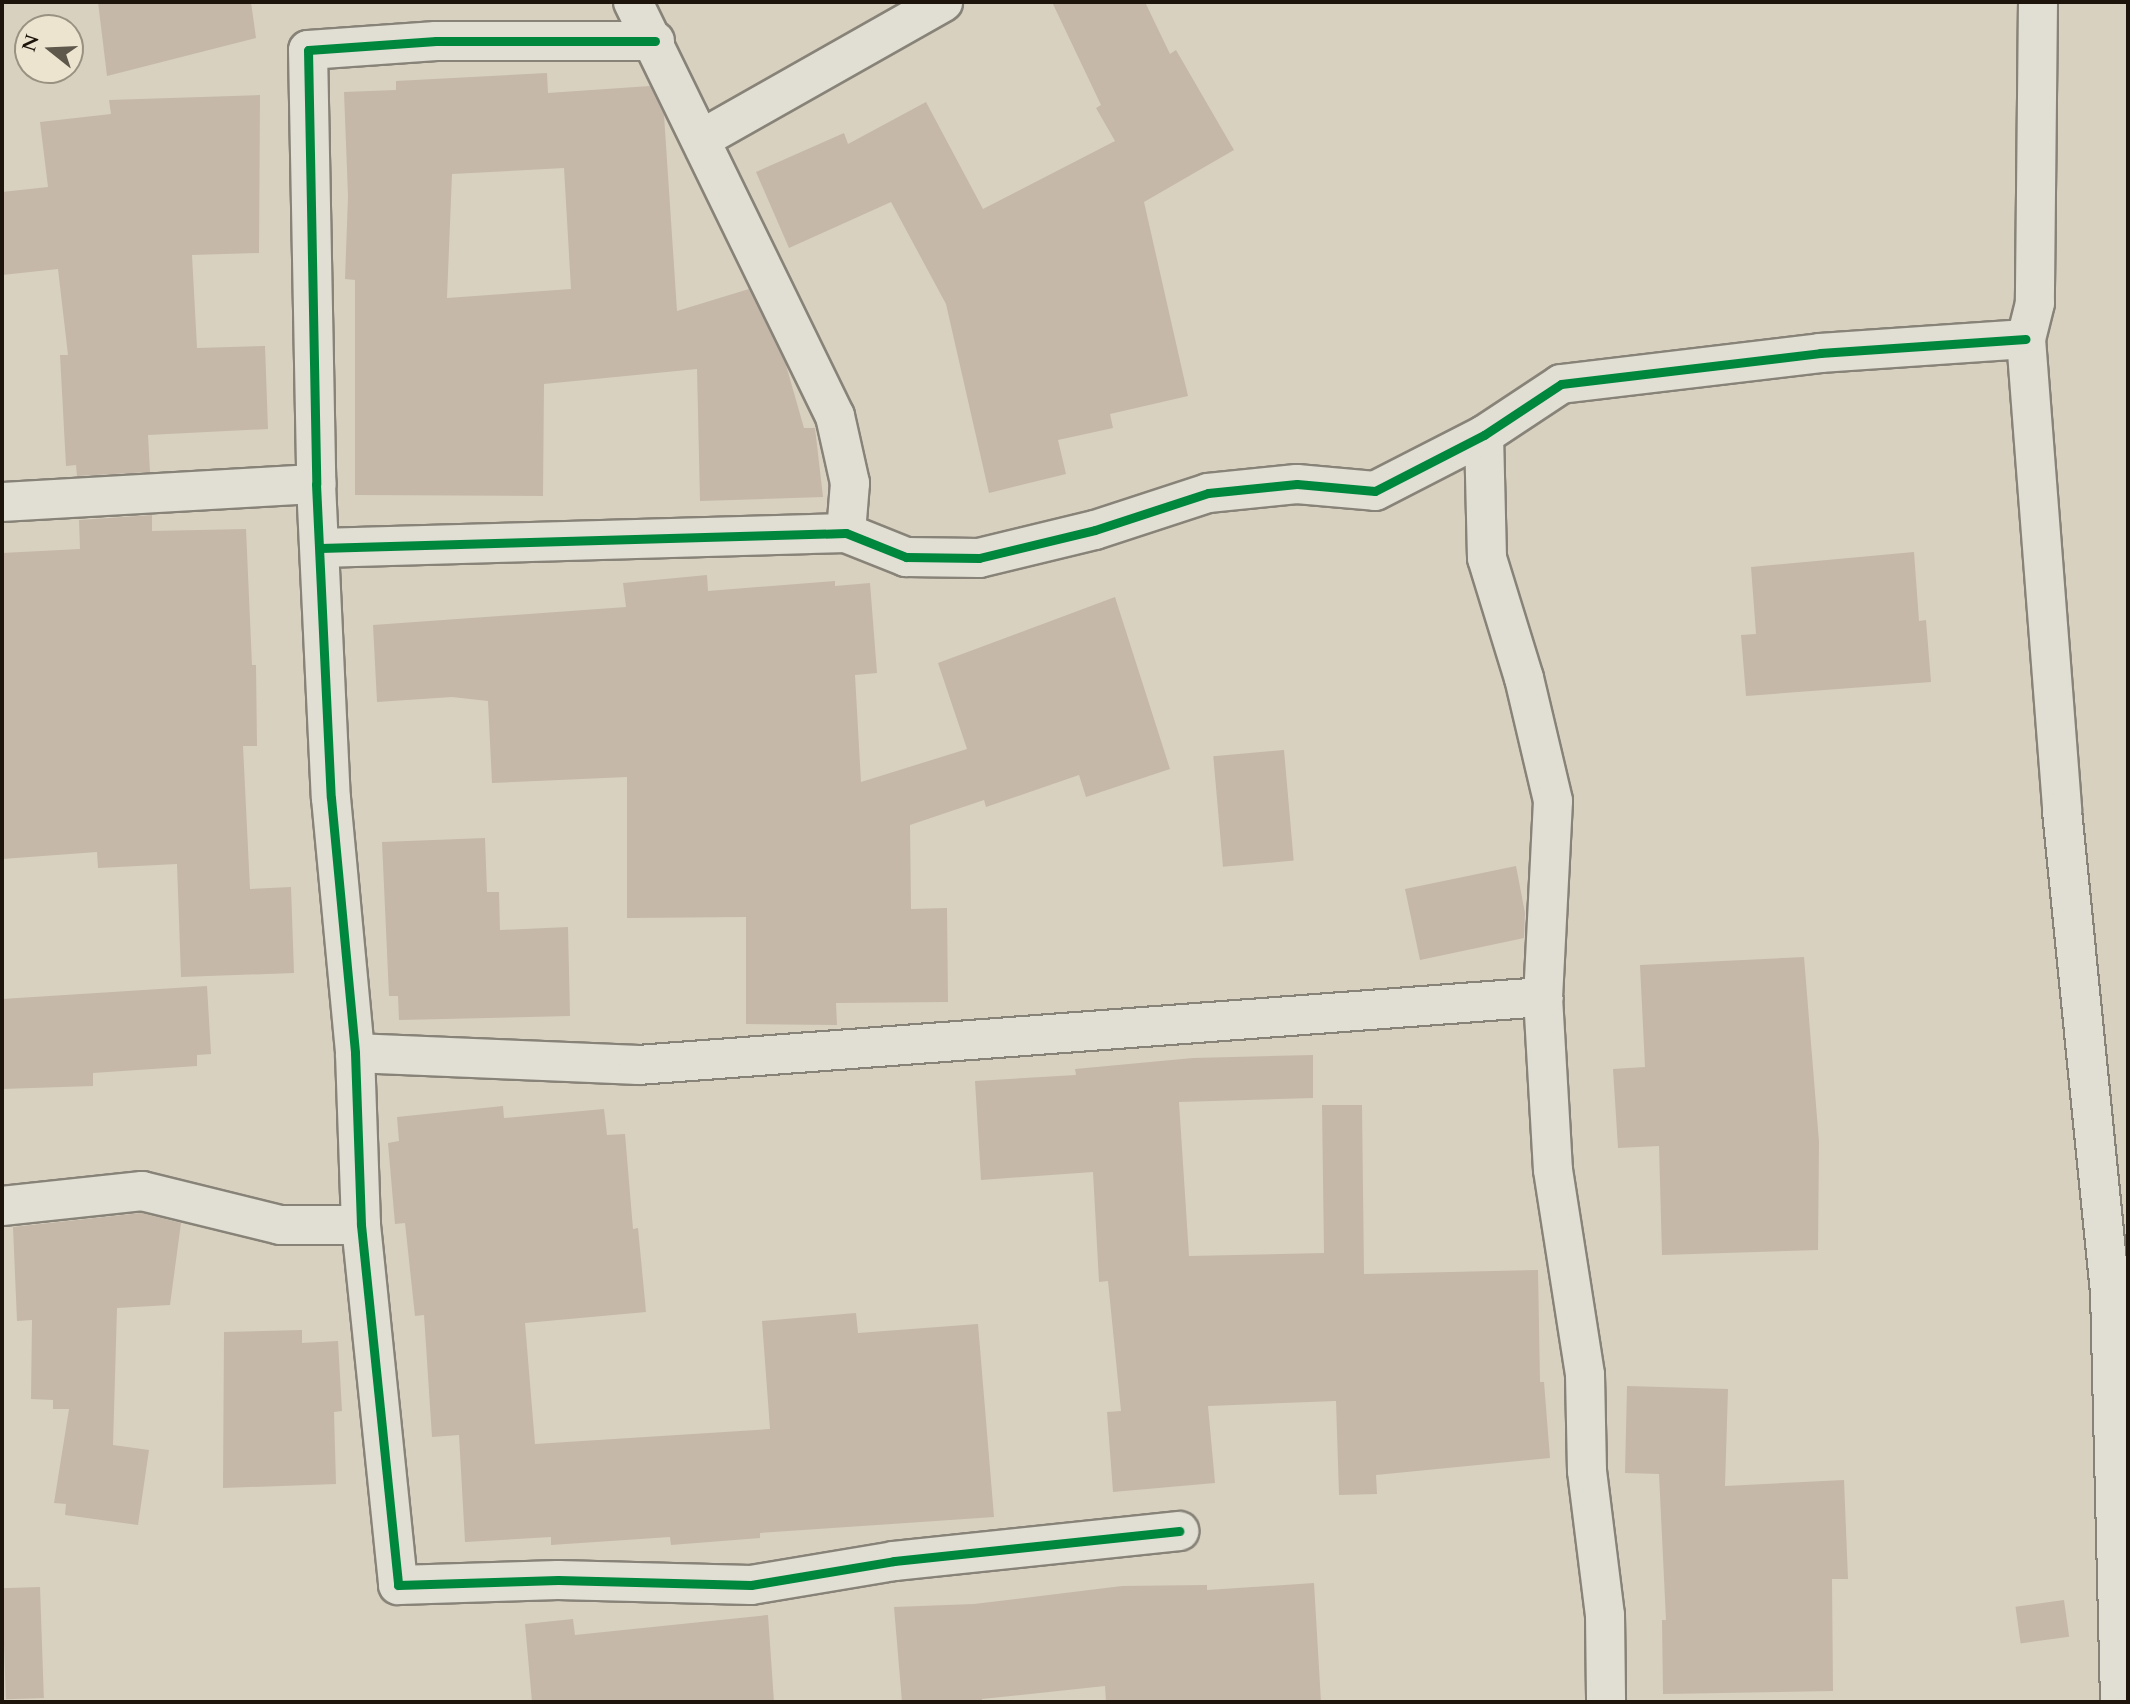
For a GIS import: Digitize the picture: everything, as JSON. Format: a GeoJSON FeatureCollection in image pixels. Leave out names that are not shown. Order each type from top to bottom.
{"type":"FeatureCollection","features":[{"type":"Feature","properties":{"kind":"street"},"geometry":{"type":"LineString","coordinates":[[633,2],[703,138],[835,416],[850,483],[846,533]]}},
{"type":"Feature","properties":{"kind":"street"},"geometry":{"type":"LineString","coordinates":[[703,138],[943,2]]}},
{"type":"Feature","properties":{"kind":"street"},"geometry":{"type":"LineString","coordinates":[[2038,2],[2035,303],[2026,339],[2062,811],[2110,1291],[2120,1702]]}},
{"type":"Feature","properties":{"kind":"street"},"geometry":{"type":"LineString","coordinates":[[655,41],[436,41],[308,50],[316,484],[331,798],[355,1054],[361,1225],[398,1586],[558,1580],[751,1585],[894,1561],[1179,1531]]}},
{"type":"Feature","properties":{"kind":"street"},"geometry":{"type":"LineString","coordinates":[[320,548],[846,533],[906,557],[979,558],[1095,530],[1208,493],[1297,484],[1375,491],[1483,435],[1561,384],[1821,353],[2026,339]]}},
{"type":"Feature","properties":{"kind":"street"},"geometry":{"type":"LineString","coordinates":[[1483,435],[1487,558],[1524,678],[1553,801],[1544,997],[1553,1170],[1585,1375],[1587,1471],[1605,1615],[1606,1702]]}},
{"type":"Feature","properties":{"kind":"street"},"geometry":{"type":"LineString","coordinates":[[2,502],[316,484]]}},
{"type":"Feature","properties":{"kind":"street"},"geometry":{"type":"LineString","coordinates":[[355,1054],[638,1065],[1544,997]]}},
{"type":"Feature","properties":{"kind":"street"},"geometry":{"type":"LineString","coordinates":[[2,1206],[142,1191],[281,1225],[361,1225]]}},
{"type":"Feature","properties":{"kind":"building"},"geometry":{"type":"Polygon","coordinates":[[[98,2],[251,2],[256,38],[107,76],[98,2]]]}},
{"type":"Feature","properties":{"kind":"building"},"geometry":{"type":"Polygon","coordinates":[[[1052,2],[1145,2],[1170,54],[1176,50],[1234,150],[1144,202],[1188,396],[1110,414],[1113,428],[1058,440],[1066,474],[989,493],[946,304],[891,202],[789,248],[756,172],[844,133],[848,144],[926,102],[983,209],[1115,141],[1096,108],[1101,105],[1052,2]]]}},
{"type":"Feature","properties":{"kind":"building"},"geometry":{"type":"Polygon","coordinates":[[[547,73],[548,93],[650,86],[664,115],[677,311],[749,289],[786,365],[804,428],[815,428],[823,497],[700,501],[697,369],[544,384],[543,496],[355,495],[355,280],[345,279],[348,196],[344,92],[396,90],[396,81],[547,73]],[[564,168],[452,174],[447,298],[571,289],[564,168]]]}},
{"type":"Feature","properties":{"kind":"building"},"geometry":{"type":"Polygon","coordinates":[[[260,95],[259,253],[192,255],[197,348],[265,346],[268,429],[148,435],[150,472],[77,476],[76,465],[66,466],[60,355],[68,355],[58,269],[2,275],[2,192],[48,187],[40,122],[111,114],[109,100],[260,95]]]}},
{"type":"Feature","properties":{"kind":"building"},"geometry":{"type":"Polygon","coordinates":[[[152,515],[152,531],[246,529],[252,665],[256,665],[257,746],[243,746],[250,889],[291,887],[294,973],[181,977],[177,864],[98,868],[97,852],[2,859],[2,553],[80,549],[79,520],[152,515]]]}},
{"type":"Feature","properties":{"kind":"building"},"geometry":{"type":"Polygon","coordinates":[[[1914,552],[1919,621],[1926,620],[1931,682],[1746,696],[1741,635],[1756,634],[1751,567],[1914,552]]]}},
{"type":"Feature","properties":{"kind":"building"},"geometry":{"type":"Polygon","coordinates":[[[707,575],[708,591],[835,581],[835,586],[870,583],[877,673],[855,675],[861,782],[967,749],[938,663],[1115,597],[1170,769],[1086,797],[1079,775],[986,807],[984,800],[910,825],[911,909],[947,908],[948,1002],[836,1003],[837,1025],[746,1024],[746,917],[627,918],[627,777],[492,783],[488,701],[452,697],[377,702],[373,625],[626,607],[623,583],[707,575]]]}},
{"type":"Feature","properties":{"kind":"building"},"geometry":{"type":"Polygon","coordinates":[[[1284,750],[1294,861],[1223,867],[1213,756],[1284,750]]]}},
{"type":"Feature","properties":{"kind":"building"},"geometry":{"type":"Polygon","coordinates":[[[485,838],[487,892],[499,892],[500,930],[568,927],[570,1016],[399,1020],[398,996],[389,996],[382,842],[485,838]]]}},
{"type":"Feature","properties":{"kind":"building"},"geometry":{"type":"Polygon","coordinates":[[[1516,866],[1525,913],[1524,938],[1420,960],[1405,889],[1516,866]]]}},
{"type":"Feature","properties":{"kind":"building"},"geometry":{"type":"Polygon","coordinates":[[[1804,957],[1819,1142],[1818,1250],[1662,1255],[1659,1146],[1618,1148],[1613,1069],[1645,1067],[1640,965],[1804,957]]]}},
{"type":"Feature","properties":{"kind":"building"},"geometry":{"type":"Polygon","coordinates":[[[207,986],[211,1054],[197,1055],[197,1066],[93,1073],[93,1086],[2,1089],[2,999],[207,986]]]}},
{"type":"Feature","properties":{"kind":"building"},"geometry":{"type":"Polygon","coordinates":[[[1313,1055],[1313,1098],[1179,1102],[1189,1256],[1324,1253],[1322,1105],[1362,1105],[1364,1274],[1538,1270],[1540,1382],[1544,1382],[1550,1458],[1376,1475],[1377,1494],[1339,1495],[1336,1401],[1208,1406],[1215,1483],[1113,1492],[1107,1412],[1121,1411],[1108,1281],[1099,1282],[1093,1172],[981,1180],[975,1081],[1076,1075],[1075,1069],[1193,1058],[1313,1055]]]}},
{"type":"Feature","properties":{"kind":"building"},"geometry":{"type":"Polygon","coordinates":[[[503,1106],[504,1118],[604,1109],[607,1135],[625,1134],[633,1229],[638,1228],[646,1312],[525,1323],[535,1444],[770,1429],[762,1321],[856,1313],[858,1333],[978,1324],[994,1517],[760,1533],[760,1538],[671,1545],[670,1537],[551,1545],[551,1537],[465,1542],[459,1435],[432,1437],[424,1315],[415,1316],[405,1223],[395,1224],[388,1143],[399,1141],[397,1117],[503,1106]]]}},
{"type":"Feature","properties":{"kind":"building"},"geometry":{"type":"Polygon","coordinates":[[[141,1213],[181,1223],[170,1305],[117,1308],[113,1445],[149,1450],[138,1525],[65,1515],[66,1504],[54,1503],[69,1409],[53,1409],[53,1400],[31,1399],[32,1320],[17,1321],[13,1227],[141,1213]]]}},
{"type":"Feature","properties":{"kind":"building"},"geometry":{"type":"Polygon","coordinates":[[[302,1330],[302,1343],[338,1341],[342,1411],[334,1412],[336,1484],[223,1488],[224,1332],[302,1330]]]}},
{"type":"Feature","properties":{"kind":"building"},"geometry":{"type":"Polygon","coordinates":[[[1627,1386],[1728,1389],[1725,1486],[1844,1480],[1848,1579],[1832,1579],[1833,1691],[1663,1694],[1662,1620],[1666,1620],[1659,1474],[1625,1473],[1627,1386]]]}},
{"type":"Feature","properties":{"kind":"building"},"geometry":{"type":"Polygon","coordinates":[[[1314,1583],[1321,1702],[1106,1702],[1105,1686],[982,1699],[982,1702],[902,1702],[894,1607],[974,1604],[1122,1586],[1207,1585],[1207,1590],[1314,1583]]]}},
{"type":"Feature","properties":{"kind":"building"},"geometry":{"type":"Polygon","coordinates":[[[40,1587],[44,1698],[6,1699],[2,1588],[40,1587]]]}},
{"type":"Feature","properties":{"kind":"building"},"geometry":{"type":"Polygon","coordinates":[[[2064,1600],[2069,1637],[2021,1643],[2015,1607],[2064,1600]]]}},
{"type":"Feature","properties":{"kind":"building"},"geometry":{"type":"Polygon","coordinates":[[[768,1615],[774,1702],[532,1702],[525,1624],[573,1619],[575,1635],[768,1615]]]}},
{"type":"Feature","properties":{"kind":"cycle path"},"geometry":{"type":"LineString","coordinates":[[655,41],[436,41],[308,50],[316,484],[331,798],[355,1053],[361,1225],[398,1585],[558,1580],[751,1585],[894,1561],[1179,1531]]}},
{"type":"Feature","properties":{"kind":"cycle path"},"geometry":{"type":"LineString","coordinates":[[320,548],[846,533],[906,557],[979,558],[1095,530],[1208,493],[1297,484],[1375,491],[1484,435],[1561,384],[1820,353],[2026,339]]}}]}
